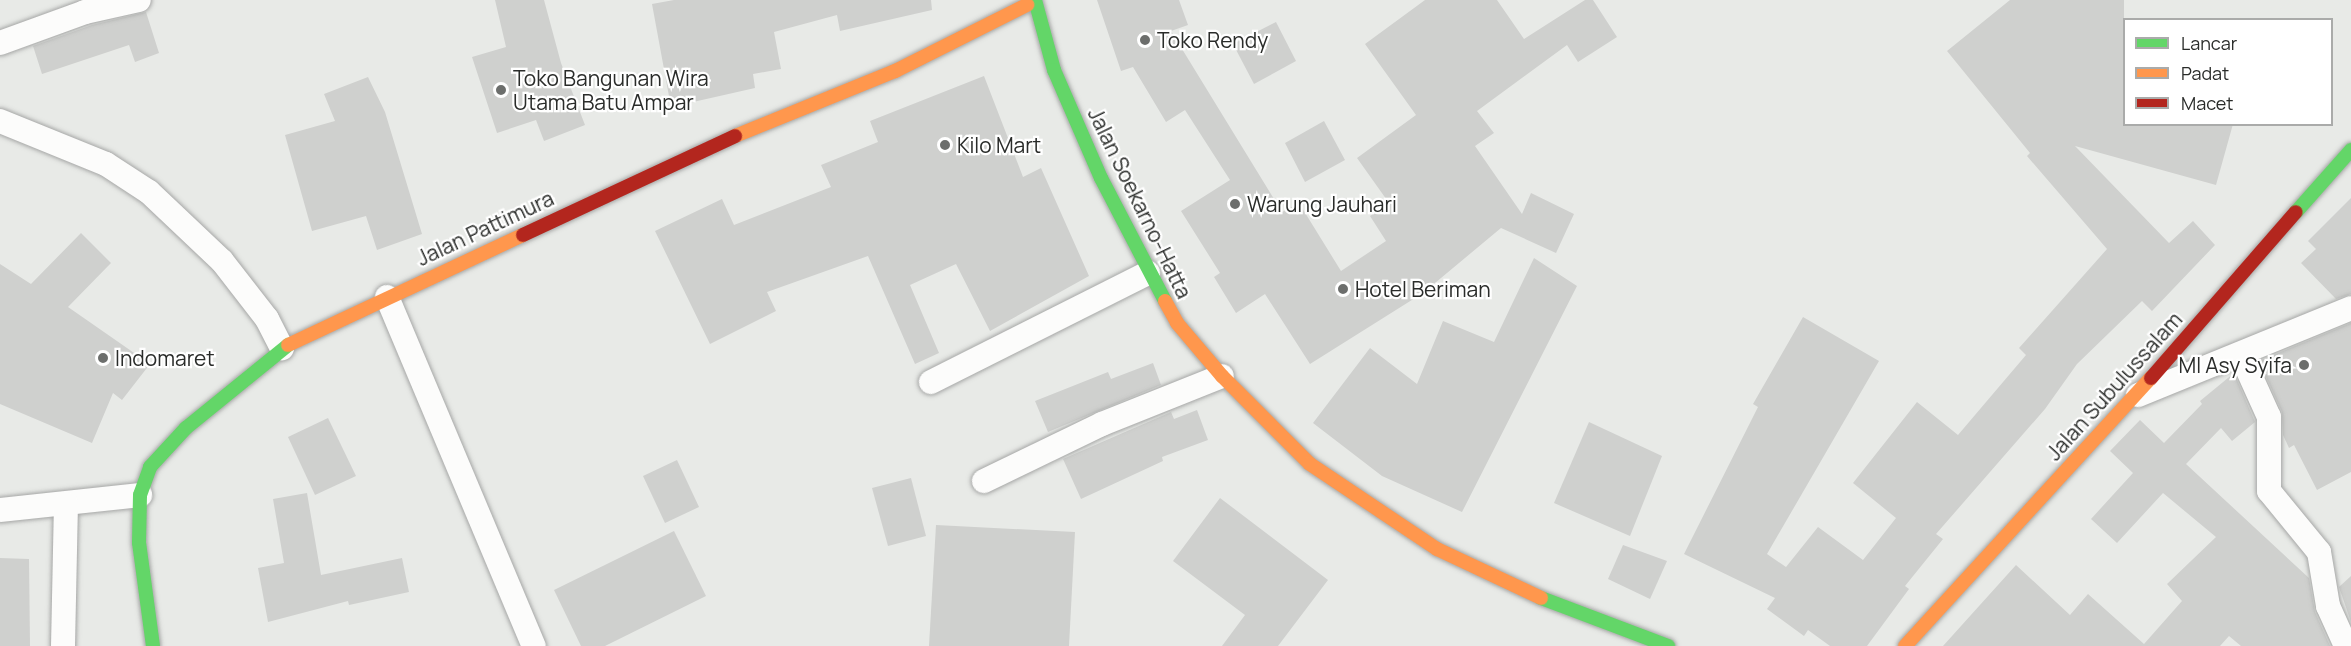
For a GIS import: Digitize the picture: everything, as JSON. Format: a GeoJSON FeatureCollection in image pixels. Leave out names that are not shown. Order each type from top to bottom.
{"type":"FeatureCollection","features":[{"type":"Feature","properties":{"kind":"main road","name":"Jalan Soekarno-Hatta"},"geometry":{"type":"LineString","coordinates":[[1032,4],[1071,110],[1148,273],[1177,323],[1222,376],[1310,464],[1437,549],[1510,587],[1668,646]]}},
{"type":"Feature","properties":{"kind":"main road","name":"Jalan Pattimura"},"geometry":{"type":"LineString","coordinates":[[153,646],[139,543],[140,495],[150,468],[186,428],[282,348],[730,138],[895,71],[1032,4]]}},
{"type":"Feature","properties":{"kind":"main road","name":"Jalan Subulussalam"},"geometry":{"type":"LineString","coordinates":[[1905,646],[2135,396],[2351,150]]}},
{"type":"Feature","properties":{"kind":"street"},"geometry":{"type":"LineString","coordinates":[[0,44],[85,12],[139,0]]}},
{"type":"Feature","properties":{"kind":"street"},"geometry":{"type":"LineString","coordinates":[[0,121],[67,146],[149,192],[222,261],[267,319],[282,348]]}},
{"type":"Feature","properties":{"kind":"street"},"geometry":{"type":"LineString","coordinates":[[931,382],[1148,273]]}},
{"type":"Feature","properties":{"kind":"street"},"geometry":{"type":"LineString","coordinates":[[387,297],[534,646]]}},
{"type":"Feature","properties":{"kind":"street"},"geometry":{"type":"LineString","coordinates":[[2135,396],[2241,355],[2351,308]]}},
{"type":"Feature","properties":{"kind":"street"},"geometry":{"type":"LineString","coordinates":[[2241,355],[2270,417],[2269,491],[2319,552],[2328,606],[2346,646]]}},
{"type":"Feature","properties":{"kind":"street"},"geometry":{"type":"LineString","coordinates":[[984,481],[1102,424],[1222,376]]}},
{"type":"Feature","properties":{"kind":"street"},"geometry":{"type":"LineString","coordinates":[[0,510],[140,495]]}},
{"type":"Feature","properties":{"kind":"street"},"geometry":{"type":"LineString","coordinates":[[63,646],[66,504]]}},
{"type":"Feature","properties":{"kind":"building"},"geometry":{"type":"Polygon","coordinates":[[[495,0],[544,0],[561,63],[585,125],[544,141],[536,120],[497,133],[472,57],[506,47],[495,0]]]}},
{"type":"Feature","properties":{"kind":"building"},"geometry":{"type":"Polygon","coordinates":[[[674,0],[931,0],[932,10],[840,31],[837,15],[774,32],[781,69],[753,74],[755,88],[671,107],[652,4],[674,0]]]}},
{"type":"Feature","properties":{"kind":"building"},"geometry":{"type":"Polygon","coordinates":[[[1097,0],[1179,0],[1188,25],[1171,31],[1282,212],[1299,203],[1341,271],[1386,241],[1370,216],[1389,203],[1357,158],[1416,115],[1365,44],[1425,0],[1497,0],[1524,39],[1585,0],[1593,0],[1617,37],[1578,62],[1567,45],[1477,111],[1494,133],[1475,146],[1522,214],[1531,193],[1574,214],[1556,253],[1501,228],[1423,293],[1310,364],[1265,294],[1236,313],[1214,277],[1220,273],[1181,211],[1230,180],[1185,110],[1166,122],[1133,67],[1121,71],[1097,0]]]}},
{"type":"Feature","properties":{"kind":"building"},"geometry":{"type":"Polygon","coordinates":[[[2010,0],[2124,0],[2123,126],[2232,126],[2216,185],[2075,146],[2169,243],[2193,221],[2215,245],[2152,311],[2142,301],[2077,364],[2045,409],[1936,534],[1943,539],[1905,586],[1909,589],[1867,646],[1830,646],[1808,630],[1804,636],[1767,609],[1775,598],[1684,554],[1758,407],[1753,404],[1803,317],[1879,361],[1767,554],[1786,567],[1818,527],[1863,560],[1896,518],[1853,483],[1917,402],[1958,435],[2026,355],[2019,348],[2107,249],[2027,156],[2030,153],[1947,51],[2010,0]]]}},
{"type":"Feature","properties":{"kind":"building"},"geometry":{"type":"Polygon","coordinates":[[[146,12],[159,53],[135,62],[129,45],[42,74],[33,46],[92,25],[146,12]]]}},
{"type":"Feature","properties":{"kind":"building"},"geometry":{"type":"Polygon","coordinates":[[[1276,22],[1296,61],[1254,84],[1233,44],[1276,22]]]}},
{"type":"Feature","properties":{"kind":"building"},"geometry":{"type":"Polygon","coordinates":[[[984,76],[1023,177],[1041,168],[1089,276],[990,331],[956,264],[910,285],[939,353],[915,364],[868,256],[767,292],[776,311],[710,344],[655,231],[722,199],[734,225],[831,187],[821,165],[878,142],[870,121],[984,76]]]}},
{"type":"Feature","properties":{"kind":"building"},"geometry":{"type":"Polygon","coordinates":[[[368,77],[385,112],[422,234],[377,250],[366,216],[312,231],[285,135],[335,121],[324,94],[368,77]]]}},
{"type":"Feature","properties":{"kind":"building"},"geometry":{"type":"Polygon","coordinates":[[[1324,121],[1345,160],[1305,182],[1285,143],[1324,121]]]}},
{"type":"Feature","properties":{"kind":"building"},"geometry":{"type":"Polygon","coordinates":[[[2351,198],[2351,294],[2336,299],[2301,263],[2316,249],[2308,241],[2351,198]]]}},
{"type":"Feature","properties":{"kind":"building"},"geometry":{"type":"Polygon","coordinates":[[[81,233],[111,263],[68,307],[150,364],[122,400],[113,393],[92,443],[0,404],[0,264],[31,284],[81,233]]]}},
{"type":"Feature","properties":{"kind":"building"},"geometry":{"type":"Polygon","coordinates":[[[1534,258],[1577,286],[1462,512],[1382,476],[1313,423],[1370,348],[1417,384],[1443,321],[1494,342],[1534,258]]]}},
{"type":"Feature","properties":{"kind":"building"},"geometry":{"type":"Polygon","coordinates":[[[2351,323],[2351,472],[2317,490],[2294,445],[2289,448],[2283,435],[2282,412],[2259,361],[2351,323]]]}},
{"type":"Feature","properties":{"kind":"building"},"geometry":{"type":"Polygon","coordinates":[[[1153,363],[1161,385],[1048,432],[1035,401],[1108,372],[1111,379],[1153,363]]]}},
{"type":"Feature","properties":{"kind":"building"},"geometry":{"type":"Polygon","coordinates":[[[2234,373],[2255,422],[2232,441],[2221,428],[2186,464],[2309,578],[2315,612],[2330,646],[2241,646],[2229,636],[2220,646],[1943,646],[2016,565],[2070,615],[2088,594],[2144,644],[2182,601],[2167,584],[2216,537],[2163,493],[2117,543],[2091,519],[2133,473],[2110,451],[2140,420],[2164,443],[2202,404],[2200,401],[2234,373]]]}},
{"type":"Feature","properties":{"kind":"building"},"geometry":{"type":"Polygon","coordinates":[[[1197,410],[1208,440],[1162,457],[1163,461],[1081,499],[1063,459],[1171,412],[1174,419],[1197,410]]]}},
{"type":"Feature","properties":{"kind":"building"},"geometry":{"type":"Polygon","coordinates":[[[328,418],[356,476],[315,495],[288,437],[328,418]]]}},
{"type":"Feature","properties":{"kind":"building"},"geometry":{"type":"Polygon","coordinates":[[[1589,422],[1662,456],[1630,536],[1554,503],[1589,422]]]}},
{"type":"Feature","properties":{"kind":"building"},"geometry":{"type":"Polygon","coordinates":[[[677,460],[699,507],[665,523],[643,476],[677,460]]]}},
{"type":"Feature","properties":{"kind":"building"},"geometry":{"type":"Polygon","coordinates":[[[911,478],[926,536],[888,546],[872,488],[911,478]]]}},
{"type":"Feature","properties":{"kind":"building"},"geometry":{"type":"Polygon","coordinates":[[[307,493],[321,575],[402,558],[409,592],[349,605],[348,601],[268,622],[258,568],[284,563],[273,499],[307,493]]]}},
{"type":"Feature","properties":{"kind":"building"},"geometry":{"type":"Polygon","coordinates":[[[1220,498],[1328,580],[1278,646],[1222,646],[1245,615],[1173,561],[1220,498]]]}},
{"type":"Feature","properties":{"kind":"building"},"geometry":{"type":"Polygon","coordinates":[[[936,525],[1075,532],[1069,646],[929,646],[936,525]]]}},
{"type":"Feature","properties":{"kind":"building"},"geometry":{"type":"Polygon","coordinates":[[[674,531],[706,596],[605,646],[581,646],[554,590],[674,531]]]}},
{"type":"Feature","properties":{"kind":"building"},"geometry":{"type":"Polygon","coordinates":[[[1623,545],[1667,561],[1650,599],[1608,579],[1623,545]]]}},
{"type":"Feature","properties":{"kind":"building"},"geometry":{"type":"Polygon","coordinates":[[[0,558],[29,559],[30,646],[0,646],[0,558]]]}},
{"type":"Feature","properties":{"kind":"building"},"geometry":{"type":"Polygon","coordinates":[[[2351,576],[2351,622],[2339,587],[2351,576]]]}},
{"type":"Feature","properties":{"kind":"traffic: fast"},"geometry":{"type":"LineString","coordinates":[[1035,0],[1054,70],[1101,178],[1165,301]]}},
{"type":"Feature","properties":{"kind":"traffic: fast"},"geometry":{"type":"LineString","coordinates":[[2296,212],[2351,150]]}},
{"type":"Feature","properties":{"kind":"traffic: fast"},"geometry":{"type":"LineString","coordinates":[[153,646],[139,543],[140,495],[150,467],[186,428],[288,345]]}},
{"type":"Feature","properties":{"kind":"traffic: fast"},"geometry":{"type":"LineString","coordinates":[[1541,598],[1668,646]]}},
{"type":"Feature","properties":{"kind":"traffic: slow"},"geometry":{"type":"LineString","coordinates":[[735,136],[895,71],[1027,5]]}},
{"type":"Feature","properties":{"kind":"traffic: slow"},"geometry":{"type":"LineString","coordinates":[[288,345],[523,235]]}},
{"type":"Feature","properties":{"kind":"traffic: slow"},"geometry":{"type":"LineString","coordinates":[[1165,301],[1177,323],[1222,376],[1310,464],[1437,549],[1541,598]]}},
{"type":"Feature","properties":{"kind":"traffic: slow"},"geometry":{"type":"LineString","coordinates":[[1905,646],[2151,378]]}},
{"type":"Feature","properties":{"kind":"traffic: jam"},"geometry":{"type":"LineString","coordinates":[[523,235],[735,136]]}},
{"type":"Feature","properties":{"kind":"traffic: jam"},"geometry":{"type":"LineString","coordinates":[[2151,378],[2296,212]]}},
{"type":"Feature","properties":{"kind":"place","name":"Toko Rendy"},"geometry":{"type":"Point","coordinates":[1145,40]}},
{"type":"Feature","properties":{"kind":"place","name":"Toko Bangunan Wira Utama Batu Ampar"},"geometry":{"type":"Point","coordinates":[501,90]}},
{"type":"Feature","properties":{"kind":"place","name":"Kilo Mart"},"geometry":{"type":"Point","coordinates":[945,145]}},
{"type":"Feature","properties":{"kind":"place","name":"Warung Jauhari"},"geometry":{"type":"Point","coordinates":[1235,204]}},
{"type":"Feature","properties":{"kind":"place","name":"Hotel Beriman"},"geometry":{"type":"Point","coordinates":[1343,289]}},
{"type":"Feature","properties":{"kind":"place","name":"Indomaret"},"geometry":{"type":"Point","coordinates":[103,358]}},
{"type":"Feature","properties":{"kind":"place","name":"MI Asy Syifa"},"geometry":{"type":"Point","coordinates":[2304,365]}}]}
